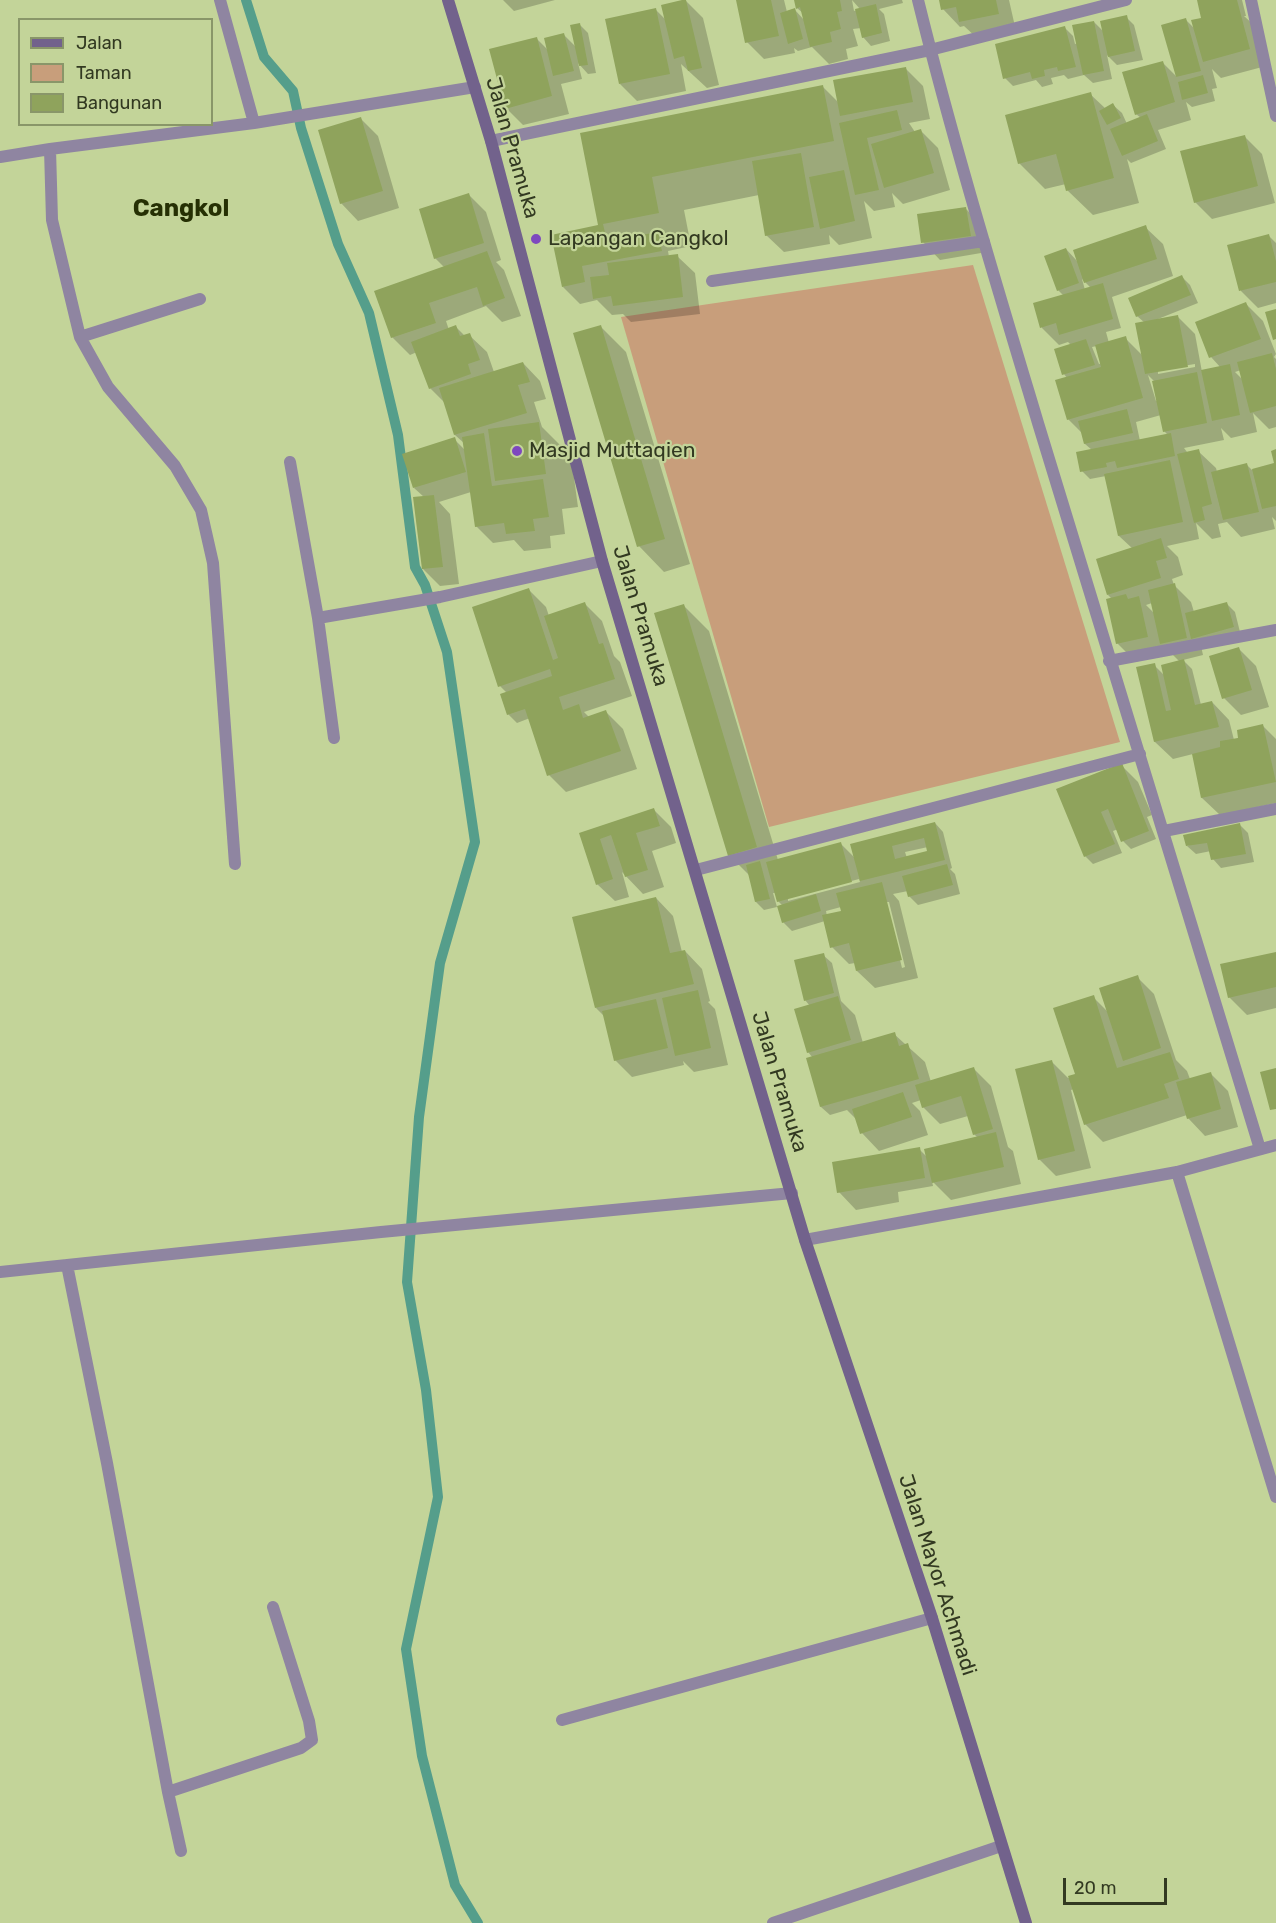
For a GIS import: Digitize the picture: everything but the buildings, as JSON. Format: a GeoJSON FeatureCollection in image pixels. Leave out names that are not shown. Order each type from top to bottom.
{"type":"FeatureCollection","features":[{"type":"Feature","properties":{"kind":"main road","name":"Jalan Pramuka"},"geometry":{"type":"LineString","coordinates":[[448,0],[491,141],[602,561],[806,1240]]}},
{"type":"Feature","properties":{"kind":"main road","name":"Jalan Mayor Achmadi"},"geometry":{"type":"LineString","coordinates":[[806,1240],[932,1618],[1026,1923]]}},
{"type":"Feature","properties":{"kind":"street"},"geometry":{"type":"LineString","coordinates":[[220,0],[254,123]]}},
{"type":"Feature","properties":{"kind":"street"},"geometry":{"type":"LineString","coordinates":[[918,0],[984,241],[1109,661],[1164,831],[1260,1149]]}},
{"type":"Feature","properties":{"kind":"street"},"geometry":{"type":"LineString","coordinates":[[491,141],[930,50],[1126,0]]}},
{"type":"Feature","properties":{"kind":"street"},"geometry":{"type":"LineString","coordinates":[[1251,0],[1276,116]]}},
{"type":"Feature","properties":{"kind":"street"},"geometry":{"type":"LineString","coordinates":[[0,157],[254,123],[475,87]]}},
{"type":"Feature","properties":{"kind":"street"},"geometry":{"type":"LineString","coordinates":[[50,149],[52,220],[80,337],[108,387],[175,466],[201,510],[213,563],[235,864]]}},
{"type":"Feature","properties":{"kind":"street"},"geometry":{"type":"LineString","coordinates":[[712,281],[984,241]]}},
{"type":"Feature","properties":{"kind":"street"},"geometry":{"type":"LineString","coordinates":[[80,337],[200,299]]}},
{"type":"Feature","properties":{"kind":"street"},"geometry":{"type":"LineString","coordinates":[[290,462],[318,618],[334,738]]}},
{"type":"Feature","properties":{"kind":"street"},"geometry":{"type":"LineString","coordinates":[[318,618],[440,597],[602,561]]}},
{"type":"Feature","properties":{"kind":"street"},"geometry":{"type":"LineString","coordinates":[[1109,661],[1276,630]]}},
{"type":"Feature","properties":{"kind":"street"},"geometry":{"type":"LineString","coordinates":[[696,870],[1140,754]]}},
{"type":"Feature","properties":{"kind":"street"},"geometry":{"type":"LineString","coordinates":[[1164,831],[1276,809]]}},
{"type":"Feature","properties":{"kind":"street"},"geometry":{"type":"LineString","coordinates":[[806,1240],[1177,1172],[1276,1145]]}},
{"type":"Feature","properties":{"kind":"street"},"geometry":{"type":"LineString","coordinates":[[1177,1172],[1276,1497]]}},
{"type":"Feature","properties":{"kind":"street"},"geometry":{"type":"LineString","coordinates":[[0,1272],[428,1227],[792,1193]]}},
{"type":"Feature","properties":{"kind":"street"},"geometry":{"type":"LineString","coordinates":[[67,1265],[181,1851]]}},
{"type":"Feature","properties":{"kind":"street"},"geometry":{"type":"LineString","coordinates":[[168,1792],[301,1748],[312,1740],[309,1721],[273,1607]]}},
{"type":"Feature","properties":{"kind":"street"},"geometry":{"type":"LineString","coordinates":[[562,1720],[932,1618]]}},
{"type":"Feature","properties":{"kind":"street"},"geometry":{"type":"LineString","coordinates":[[772,1923],[1001,1846]]}},
{"type":"Feature","properties":{"kind":"green space","name":"Lapangan Cangkol"},"geometry":{"type":"Polygon","coordinates":[[[973,265],[1120,742],[769,827],[621,317],[973,265]]]}},
{"type":"Feature","properties":{"kind":"waterway"},"geometry":{"type":"LineString","coordinates":[[246,0],[264,57],[293,91],[301,128],[338,244],[369,313],[398,435],[415,567],[425,585],[447,652],[475,842],[440,963],[419,1117],[407,1282],[426,1390],[438,1497],[406,1649],[422,1756],[455,1885],[478,1923]]}},
{"type":"Feature","properties":{"kind":"place","name":"Lapangan Cangkol"},"geometry":{"type":"Point","coordinates":[536,239]}},
{"type":"Feature","properties":{"kind":"place","name":"Masjid Muttaqien"},"geometry":{"type":"Point","coordinates":[517,451]}},
{"type":"Feature","properties":{"kind":"district","name":"Cangkol"},"geometry":{"type":"Point","coordinates":[181,209]}}]}
